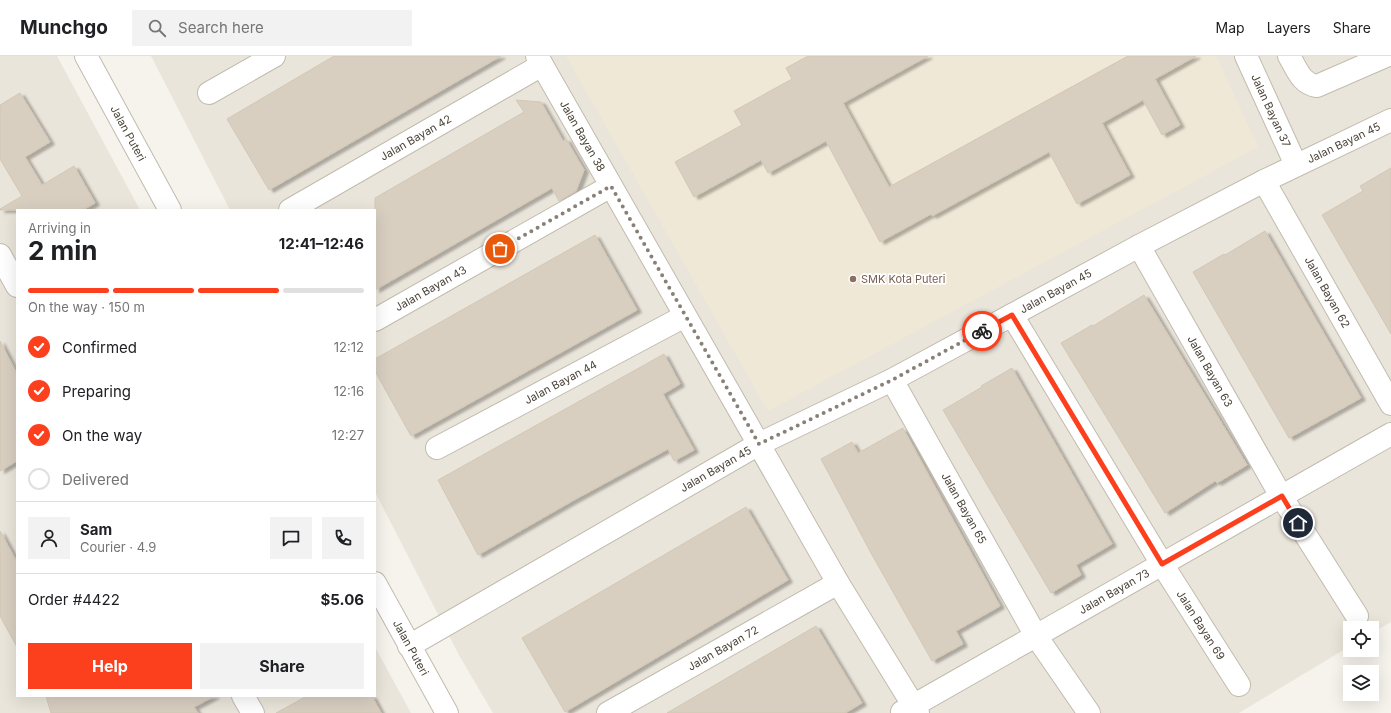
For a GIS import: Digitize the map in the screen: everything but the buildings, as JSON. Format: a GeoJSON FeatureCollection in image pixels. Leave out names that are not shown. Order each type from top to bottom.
{"type":"FeatureCollection","features":[{"type":"Feature","properties":{"kind":"street","name":"Jalan Puteri"},"geometry":{"type":"LineString","coordinates":[[86,56],[169,209]]}},
{"type":"Feature","properties":{"kind":"street"},"geometry":{"type":"LineString","coordinates":[[209,93],[274,56]]}},
{"type":"Feature","properties":{"kind":"street","name":"Jalan Bayan 37"},"geometry":{"type":"LineString","coordinates":[[1246,56],[1296,165]]}},
{"type":"Feature","properties":{"kind":"street"},"geometry":{"type":"LineString","coordinates":[[1289,56],[1303,80],[1309,85],[1317,86],[1386,56]]}},
{"type":"Feature","properties":{"kind":"street","name":"Jalan Bayan 38"},"geometry":{"type":"LineString","coordinates":[[539,61],[911,711]]}},
{"type":"Feature","properties":{"kind":"street","name":"Jalan Bayan 42"},"geometry":{"type":"LineString","coordinates":[[292,209],[539,61]]}},
{"type":"Feature","properties":{"kind":"street","name":"Jalan Bayan 45"},"geometry":{"type":"LineString","coordinates":[[409,646],[759,444],[892,380],[1139,246],[1296,165],[1391,120]]}},
{"type":"Feature","properties":{"kind":"street","name":"Jalan Bayan 62"},"geometry":{"type":"LineString","coordinates":[[1264,181],[1391,404]]}},
{"type":"Feature","properties":{"kind":"street","name":"Jalan Bayan 43"},"geometry":{"type":"LineString","coordinates":[[376,319],[611,186]]}},
{"type":"Feature","properties":{"kind":"street","name":"Jalan Bayan 63"},"geometry":{"type":"LineString","coordinates":[[1139,246],[1282,496],[1357,616]]}},
{"type":"Feature","properties":{"kind":"street"},"geometry":{"type":"LineString","coordinates":[[0,255],[16,284]]}},
{"type":"Feature","properties":{"kind":"street","name":"Jalan Bayan 69"},"geometry":{"type":"LineString","coordinates":[[1012,315],[1162,564],[1239,685]]}},
{"type":"Feature","properties":{"kind":"street","name":"Jalan Bayan 44"},"geometry":{"type":"LineString","coordinates":[[437,448],[685,316]]}},
{"type":"Feature","properties":{"kind":"street","name":"Jalan Bayan 65"},"geometry":{"type":"LineString","coordinates":[[892,380],[1036,636],[1089,713]]}},
{"type":"Feature","properties":{"kind":"street","name":"Jalan Bayan 73"},"geometry":{"type":"LineString","coordinates":[[911,711],[1036,636],[1391,434]]}},
{"type":"Feature","properties":{"kind":"street","name":"Jalan Bayan 72"},"geometry":{"type":"LineString","coordinates":[[608,713],[838,583]]}},
{"type":"Feature","properties":{"kind":"street","name":"Jalan Puteri"},"geometry":{"type":"LineString","coordinates":[[376,585],[447,713]]}},
{"type":"Feature","properties":{"kind":"street"},"geometry":{"type":"LineString","coordinates":[[244,697],[253,713]]}},
{"type":"Feature","properties":{"kind":"shaded area"},"geometry":{"type":"Polygon","coordinates":[[[0,56],[57,56],[139,209],[16,209],[16,697],[376,697],[376,649],[411,713],[0,713],[0,56]]]}},
{"type":"Feature","properties":{"kind":"shaded area"},"geometry":{"type":"Polygon","coordinates":[[[151,56],[1391,56],[1391,622],[1379,629],[1379,621],[1343,621],[1343,650],[1239,713],[493,713],[460,657],[376,494],[376,209],[229,209],[151,56]]]}},
{"type":"Feature","properties":{"kind":"shaded area","name":"SMK Kota Puteri"},"geometry":{"type":"Polygon","coordinates":[[[566,56],[1216,56],[1258,147],[768,411],[566,56]]]}},
{"type":"Feature","properties":{"kind":"way so far"},"geometry":{"type":"LineString","coordinates":[[500,249],[611,186],[759,444],[892,380],[982,331]]}},
{"type":"Feature","properties":{"kind":"place","name":"SMK Kota Puteri"},"geometry":{"type":"Point","coordinates":[853,279]}},
{"type":"Feature","properties":{"kind":"route"},"geometry":{"type":"LineString","coordinates":[[982,331],[1012,315],[1162,564],[1282,496],[1298,523]]}}]}
